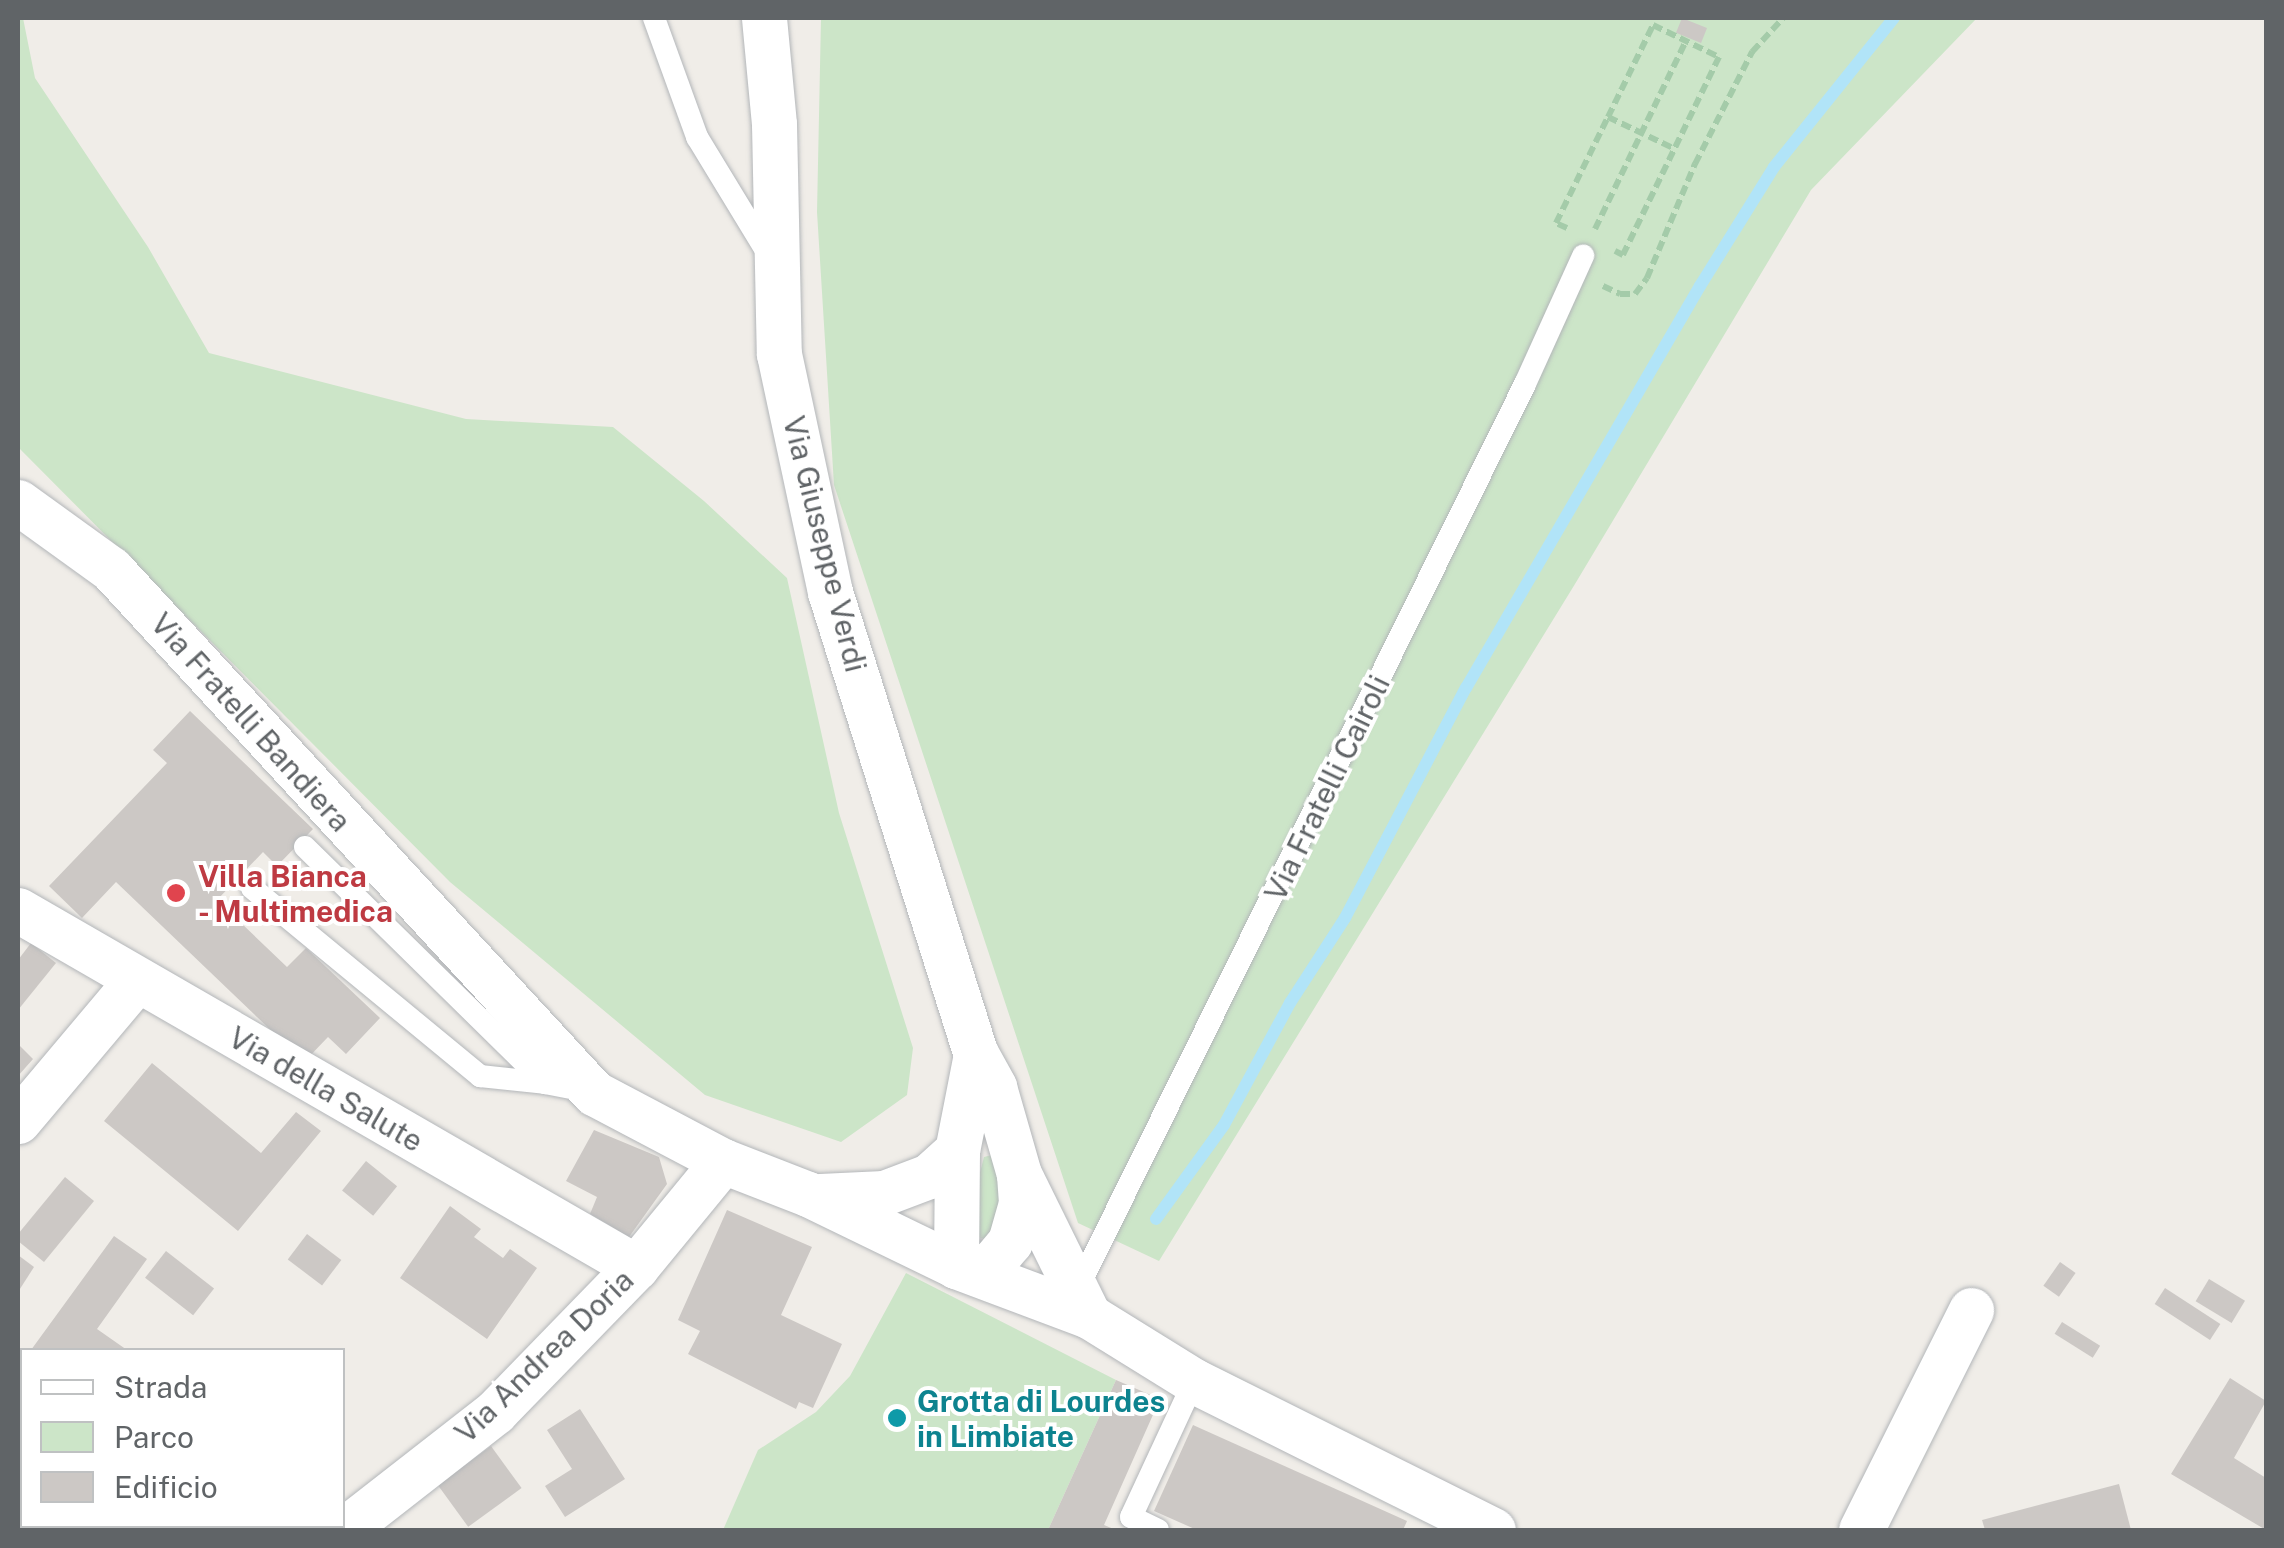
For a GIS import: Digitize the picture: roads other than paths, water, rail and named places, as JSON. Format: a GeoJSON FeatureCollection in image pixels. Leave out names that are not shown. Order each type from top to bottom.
{"type":"FeatureCollection","features":[{"type":"Feature","properties":{"kind":"street","name":"Via Giuseppe Verdi"},"geometry":{"type":"LineString","coordinates":[[764,18],[774,124],[779,354],[830,592],[976,1054],[994,1087],[1019,1174],[1083,1303]]}},
{"type":"Feature","properties":{"kind":"street","name":"Via Fratelli Bandiera"},"geometry":{"type":"LineString","coordinates":[[18,502],[111,570],[594,1093],[722,1161],[808,1194]]}},
{"type":"Feature","properties":{"kind":"street","name":"Via della Salute"},"geometry":{"type":"LineString","coordinates":[[18,910],[636,1267]]}},
{"type":"Feature","properties":{"kind":"street"},"geometry":{"type":"LineString","coordinates":[[18,1121],[136,980]]}},
{"type":"Feature","properties":{"kind":"street","name":"Via Giuseppe Verdi"},"geometry":{"type":"LineString","coordinates":[[976,1054],[958,1151],[956,1266],[979,1268],[993,1262],[1010,1242],[1021,1203],[1019,1174]]}},
{"type":"Feature","properties":{"kind":"street"},"geometry":{"type":"LineString","coordinates":[[808,1194],[836,1199],[884,1193],[929,1176],[958,1151]]}},
{"type":"Feature","properties":{"kind":"street","name":"Via Andrea Doria"},"geometry":{"type":"LineString","coordinates":[[344,1530],[495,1412],[636,1267],[722,1161]]}},
{"type":"Feature","properties":{"kind":"street"},"geometry":{"type":"LineString","coordinates":[[808,1194],[956,1266],[1083,1303],[1194,1381],[1493,1530]]}},
{"type":"Feature","properties":{"kind":"street"},"geometry":{"type":"LineString","coordinates":[[1861,1530],[1970,1310]]}},
{"type":"Feature","properties":{"kind":"lane"},"geometry":{"type":"LineString","coordinates":[[654,18],[697,137],[777,270]]}},
{"type":"Feature","properties":{"kind":"lane","name":"Via Fratelli Cairoli"},"geometry":{"type":"LineString","coordinates":[[1083,1303],[1583,256]]}},
{"type":"Feature","properties":{"kind":"lane"},"geometry":{"type":"LineString","coordinates":[[305,846],[544,1083]]}},
{"type":"Feature","properties":{"kind":"lane"},"geometry":{"type":"LineString","coordinates":[[252,888],[480,1076],[594,1093]]}},
{"type":"Feature","properties":{"kind":"lane"},"geometry":{"type":"LineString","coordinates":[[1158,1530],[1132,1517],[1194,1381]]}},
{"type":"Feature","properties":{"kind":"waterway"},"geometry":{"type":"LineString","coordinates":[[1156,1219],[1224,1125],[1290,1003],[1345,918],[1466,688],[1700,286],[1774,167],[1894,18]]}},
{"type":"Feature","properties":{"kind":"place","name":"Villa Bianca - Multimedica"},"geometry":{"type":"Point","coordinates":[176,893]}},
{"type":"Feature","properties":{"kind":"place","name":"Grotta di Lourdes in Limbiate"},"geometry":{"type":"Point","coordinates":[897,1418]}}]}
